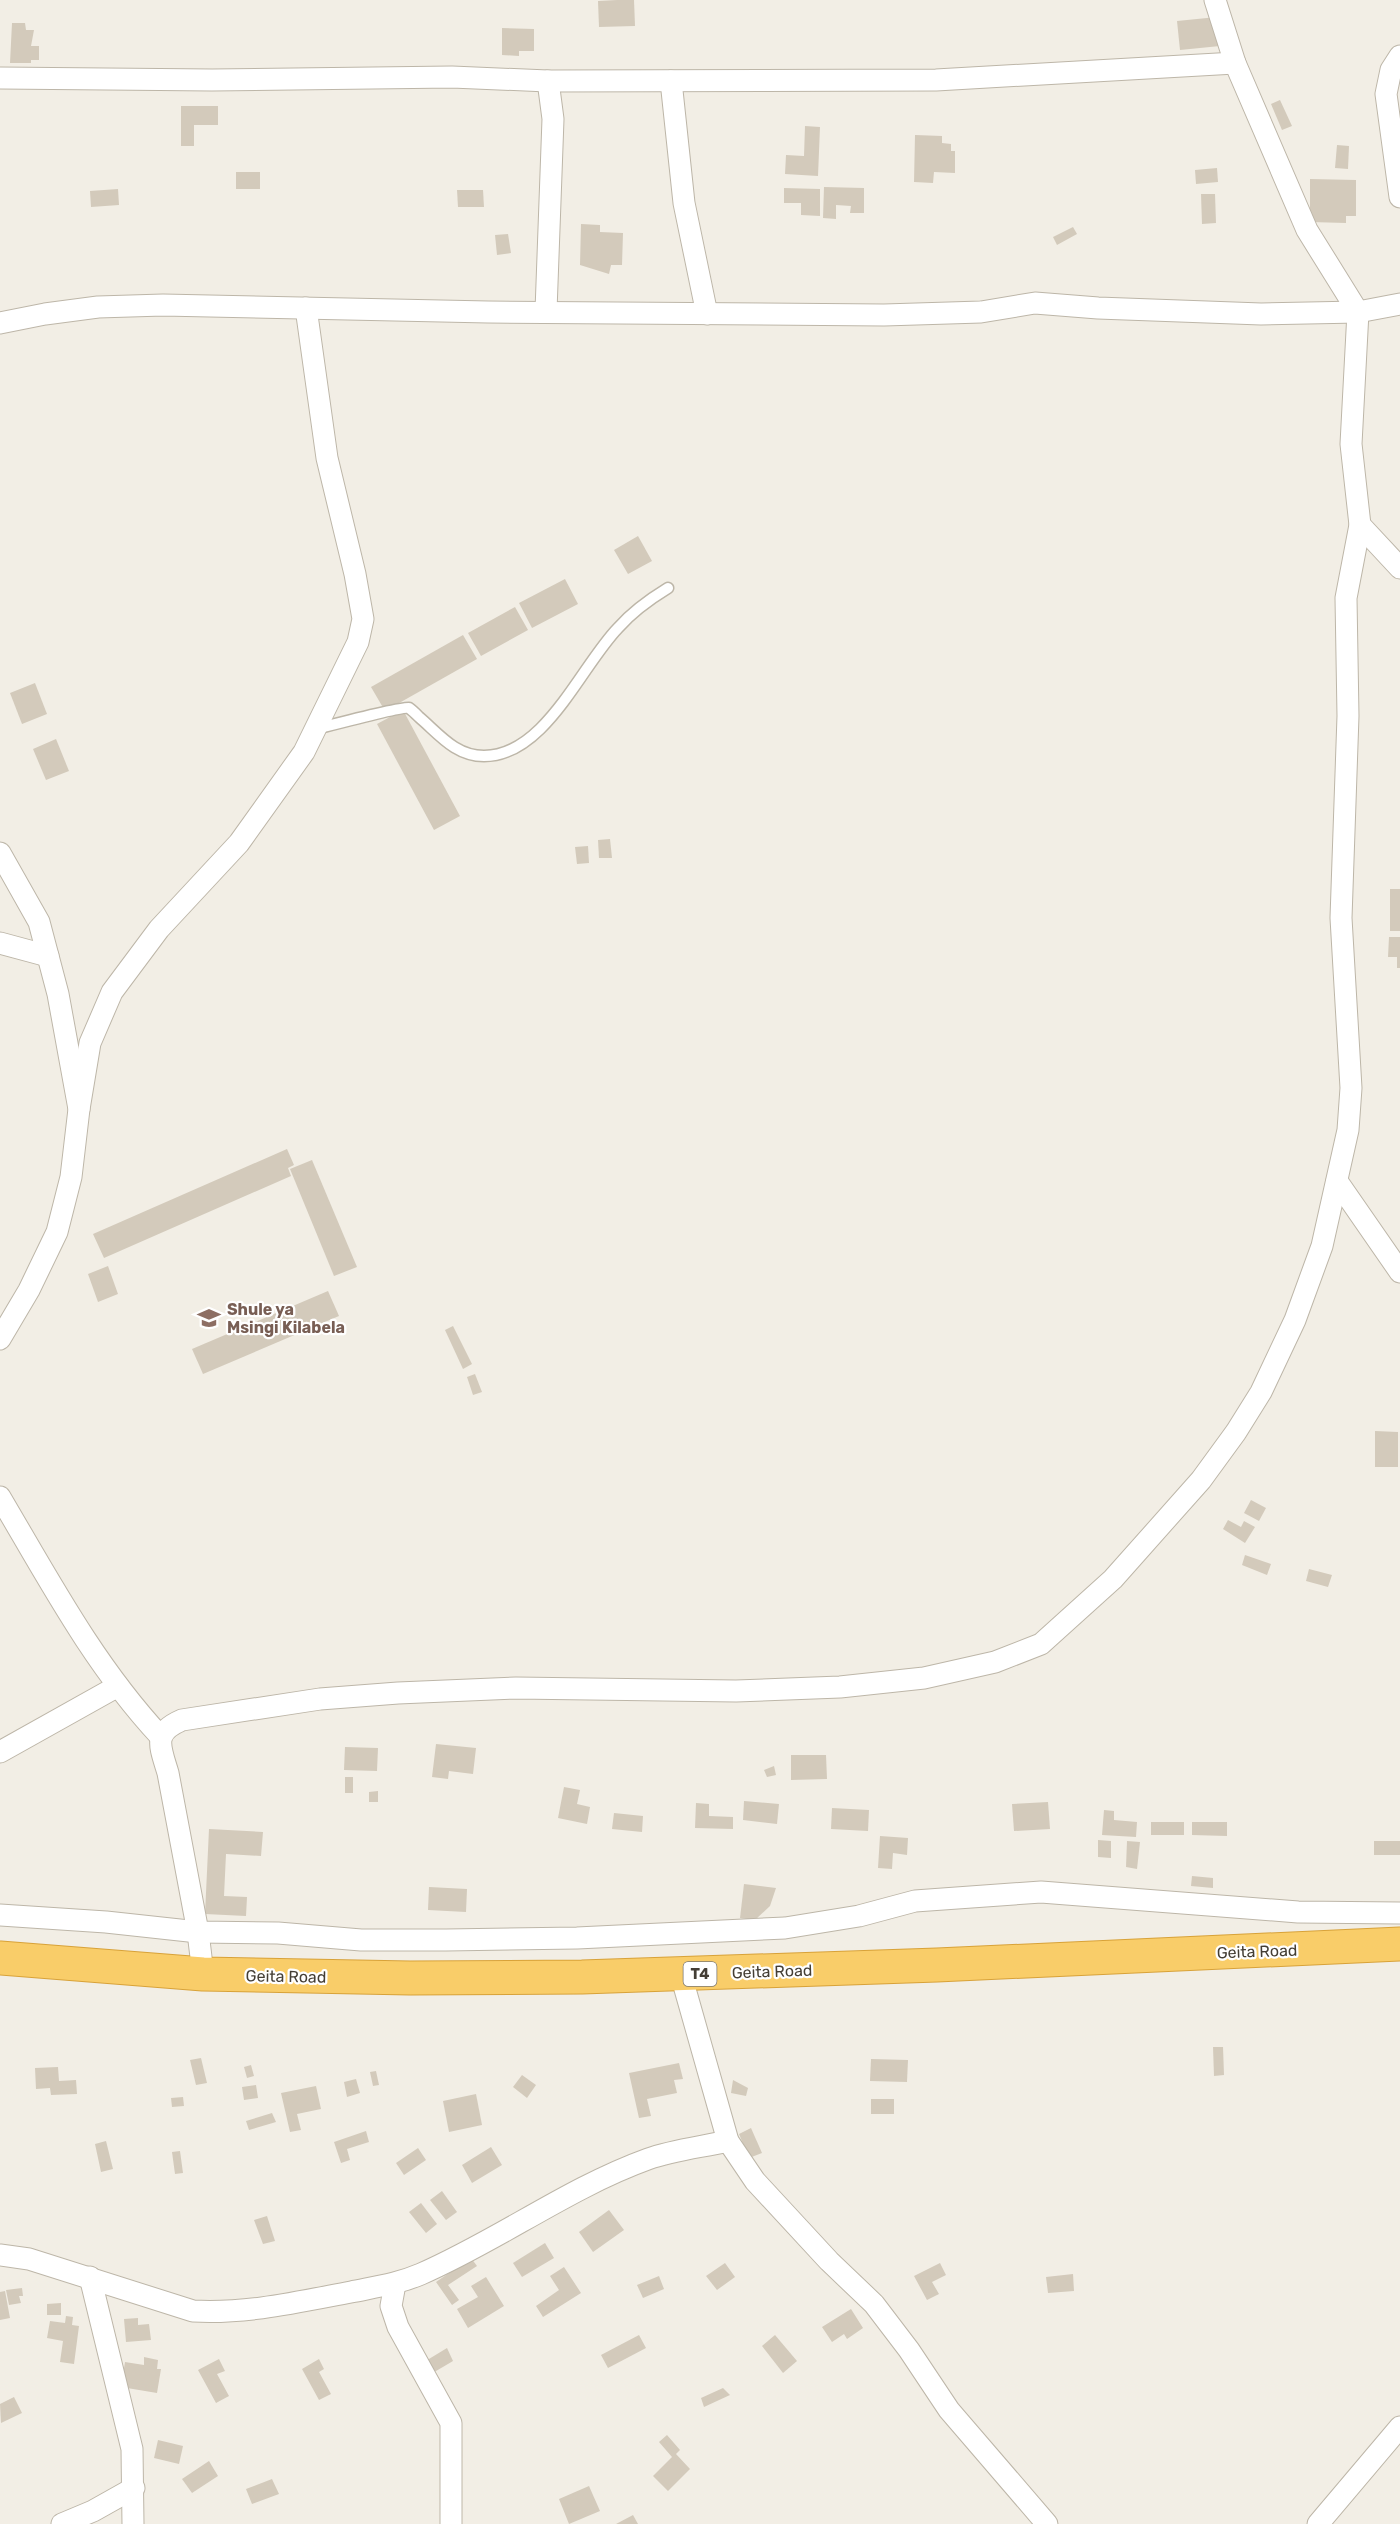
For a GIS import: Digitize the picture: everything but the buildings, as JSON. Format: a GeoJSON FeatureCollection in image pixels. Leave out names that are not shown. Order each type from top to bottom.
{"type":"FeatureCollection","features":[{"type":"Feature","properties":{"kind":"highway","name":"Geita Road"},"geometry":{"type":"LineString","coordinates":[[0,1958],[203,1974],[410,1978],[681,1975],[1400,1944]]}},
{"type":"Feature","properties":{"kind":"street"},"geometry":{"type":"LineString","coordinates":[[160,1736],[168,1726],[182,1720],[320,1699],[516,1688],[736,1691],[840,1687],[924,1678],[995,1662],[1041,1644],[1113,1580],[1201,1480],[1236,1432],[1261,1392],[1295,1320],[1322,1245],[1348,1130],[1351,1088],[1341,918],[1348,739],[1346,598],[1360,525],[1351,444],[1358,312],[1307,230],[1235,63],[1215,0]]}},
{"type":"Feature","properties":{"kind":"street"},"geometry":{"type":"LineString","coordinates":[[1400,56],[1391,70],[1386,94],[1400,197]]}},
{"type":"Feature","properties":{"kind":"street"},"geometry":{"type":"LineString","coordinates":[[0,78],[212,80],[452,77],[548,81],[936,80],[1088,69],[1235,63]]}},
{"type":"Feature","properties":{"kind":"street"},"geometry":{"type":"LineString","coordinates":[[546,311],[553,119],[548,81]]}},
{"type":"Feature","properties":{"kind":"street"},"geometry":{"type":"LineString","coordinates":[[671,81],[684,203],[707,314]]}},
{"type":"Feature","properties":{"kind":"street"},"geometry":{"type":"LineString","coordinates":[[0,323],[98,307],[163,305],[707,314],[936,314],[981,312],[1035,303],[1098,308],[1261,314],[1358,312],[1400,304]]}},
{"type":"Feature","properties":{"kind":"street"},"geometry":{"type":"LineString","coordinates":[[0,1339],[29,1290],[57,1232],[71,1177],[90,1043],[112,992],[159,929],[239,843],[304,752],[358,642],[363,619],[355,574],[327,458],[306,308]]}},
{"type":"Feature","properties":{"kind":"street"},"geometry":{"type":"LineString","coordinates":[[1360,525],[1400,568]]}},
{"type":"Feature","properties":{"kind":"street"},"geometry":{"type":"LineString","coordinates":[[0,853],[39,922],[80,1109]]}},
{"type":"Feature","properties":{"kind":"street"},"geometry":{"type":"LineString","coordinates":[[0,943],[48,956]]}},
{"type":"Feature","properties":{"kind":"street"},"geometry":{"type":"LineString","coordinates":[[1337,1181],[1400,1272]]}},
{"type":"Feature","properties":{"kind":"street"},"geometry":{"type":"LineString","coordinates":[[0,1497],[79,1630],[118,1686],[160,1736],[198,1932],[203,1974]]}},
{"type":"Feature","properties":{"kind":"street"},"geometry":{"type":"LineString","coordinates":[[0,1752],[118,1686]]}},
{"type":"Feature","properties":{"kind":"street"},"geometry":{"type":"LineString","coordinates":[[0,1915],[106,1922],[198,1932],[279,1933],[361,1940],[414,1940],[577,1938],[785,1928],[859,1916],[915,1901],[1041,1892],[1110,1895],[1176,1903],[1298,1912],[1400,1912]]}},
{"type":"Feature","properties":{"kind":"street"},"geometry":{"type":"LineString","coordinates":[[681,1975],[728,2141],[754,2181],[829,2261],[874,2304],[909,2350],[949,2410],[1047,2524]]}},
{"type":"Feature","properties":{"kind":"street"},"geometry":{"type":"LineString","coordinates":[[0,2255],[29,2259],[193,2311],[221,2312],[290,2304],[395,2284],[468,2252],[516,2223],[599,2180],[650,2159],[728,2141]]}},
{"type":"Feature","properties":{"kind":"street"},"geometry":{"type":"LineString","coordinates":[[90,2277],[132,2448],[134,2488],[132,2524]]}},
{"type":"Feature","properties":{"kind":"street"},"geometry":{"type":"LineString","coordinates":[[395,2284],[391,2306],[398,2327],[451,2422],[451,2524]]}},
{"type":"Feature","properties":{"kind":"street"},"geometry":{"type":"LineString","coordinates":[[1318,2524],[1400,2427]]}},
{"type":"Feature","properties":{"kind":"street"},"geometry":{"type":"LineString","coordinates":[[62,2524],[93,2511],[134,2488]]}},
{"type":"Feature","properties":{"kind":"lane"},"geometry":{"type":"LineString","coordinates":[[315,729],[399,708],[409,708],[448,745],[482,756],[499,754],[521,744],[543,726],[617,628],[650,599],[668,588]]}},
{"type":"Feature","properties":{"kind":"place","name":"Shule ya Msingi Kilabela"},"geometry":{"type":"Point","coordinates":[209,1318]}}]}
